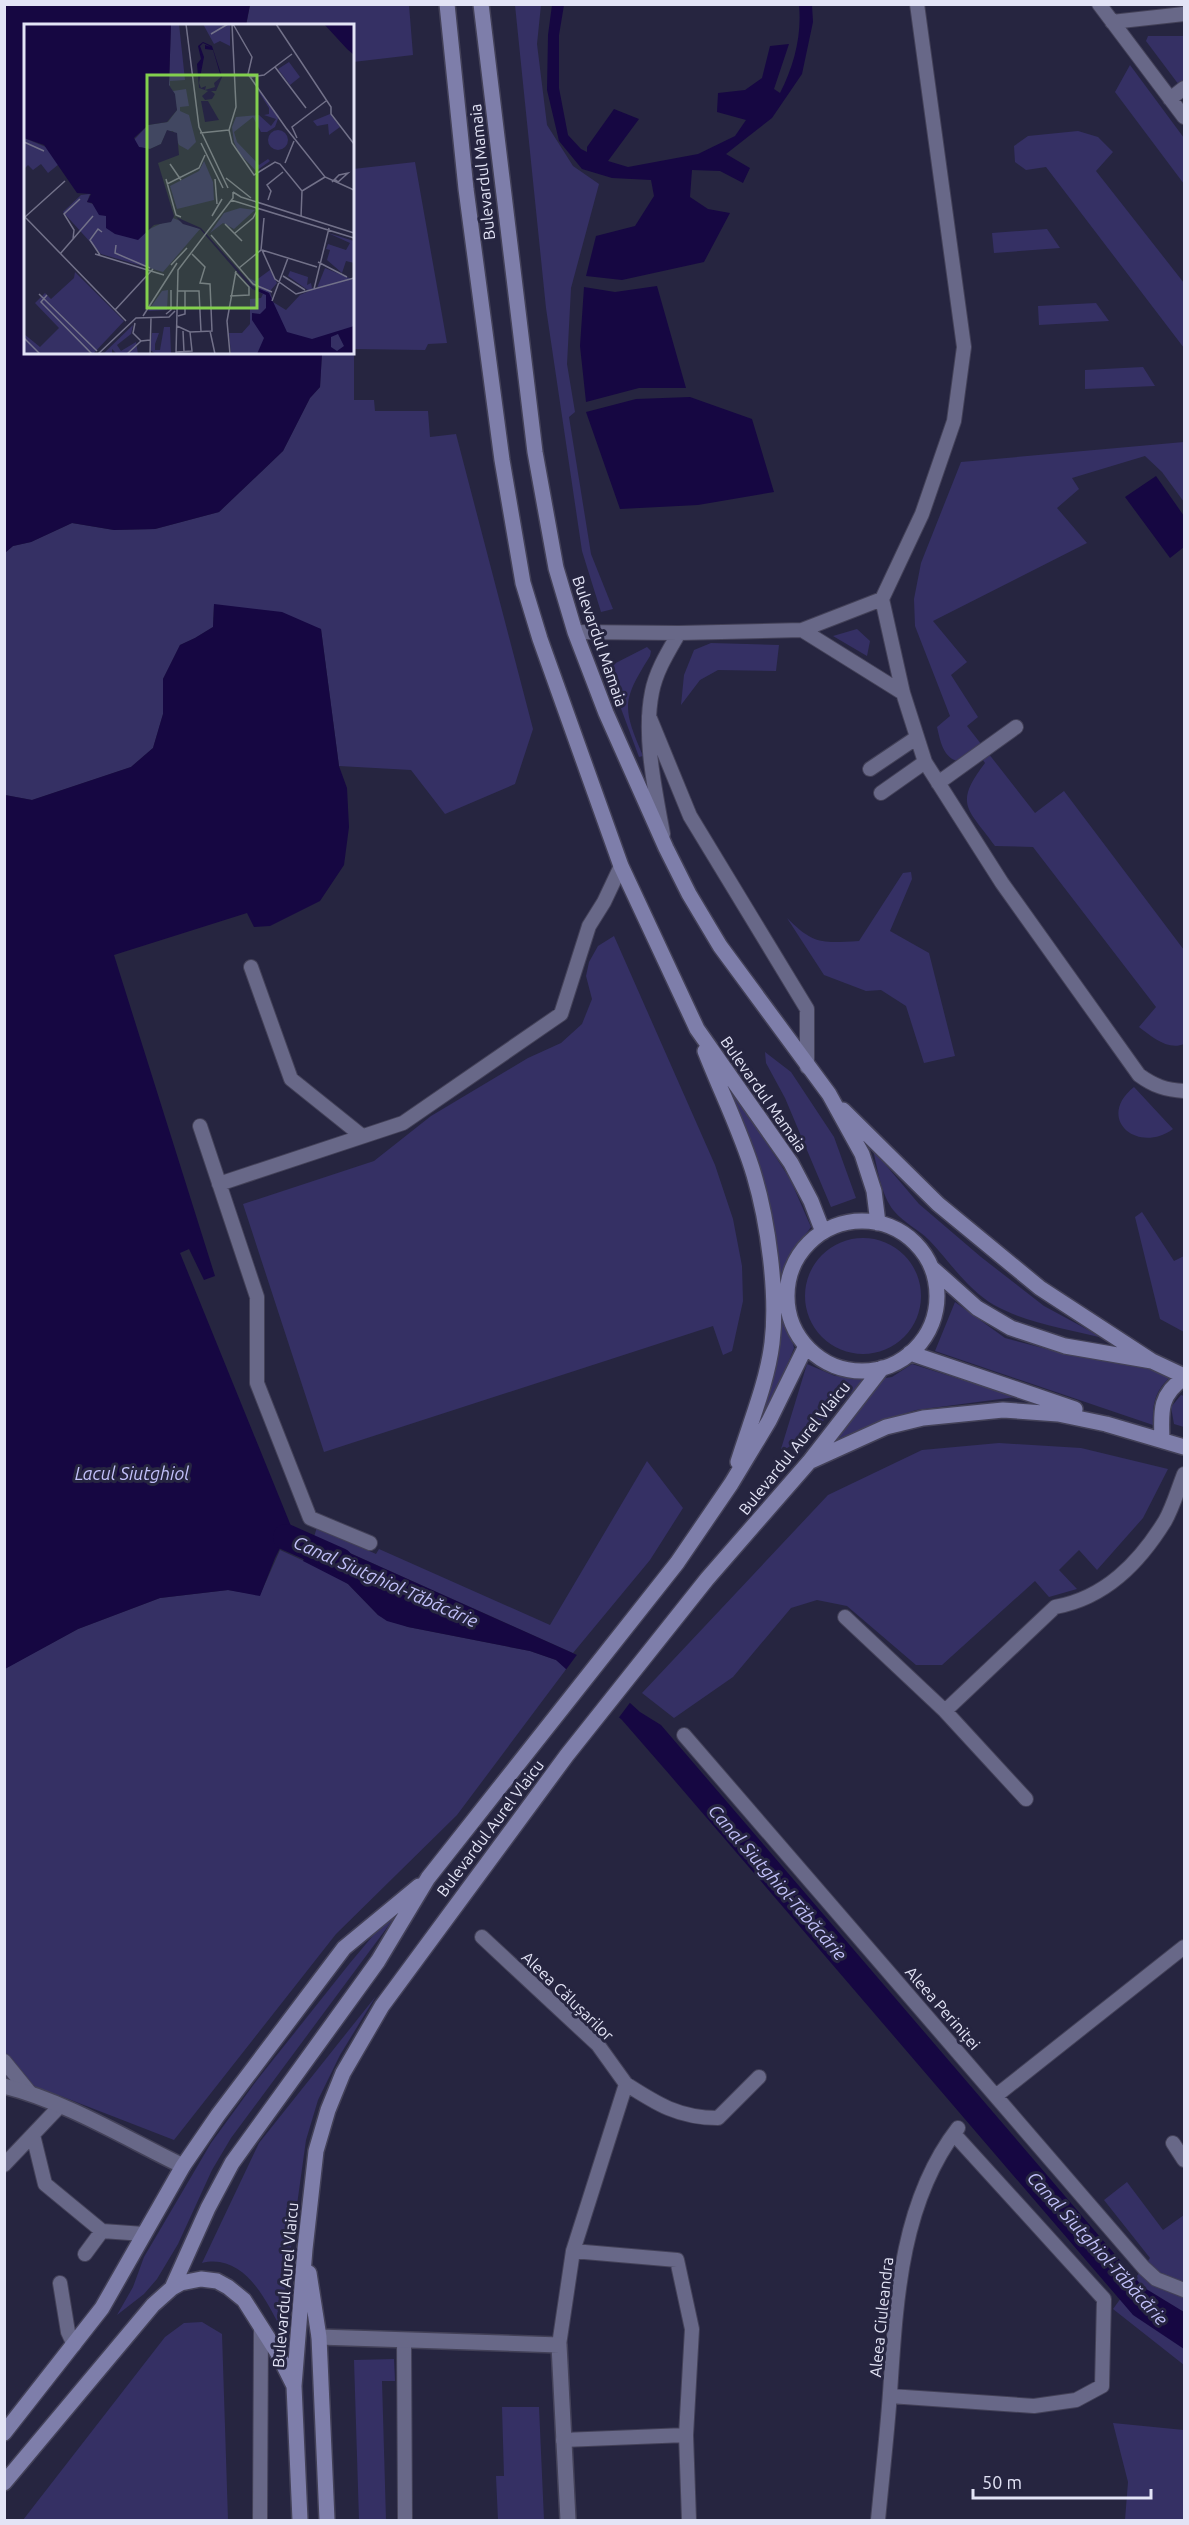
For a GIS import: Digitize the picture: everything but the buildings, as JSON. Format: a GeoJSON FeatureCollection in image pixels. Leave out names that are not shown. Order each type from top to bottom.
{"type":"FeatureCollection","features":[{"type":"Feature","properties":{"kind":"main road","name":"Bulevardul Mamaia"},"geometry":{"type":"LineString","coordinates":[[447,4],[466,189],[500,448],[524,583],[540,639],[621,866],[697,1029],[791,1163],[812,1201],[823,1232]]}},
{"type":"Feature","properties":{"kind":"main road","name":"Bulevardul Mamaia"},"geometry":{"type":"LineString","coordinates":[[481,4],[535,452],[556,568],[574,632],[606,713],[666,848],[720,946],[829,1095],[862,1154],[874,1191],[878,1222]]}},
{"type":"Feature","properties":{"kind":"main road"},"geometry":{"type":"LineString","coordinates":[[697,1029],[754,1174],[767,1239],[771,1281],[772,1342],[767,1370],[731,1484]]}},
{"type":"Feature","properties":{"kind":"main road"},"geometry":{"type":"LineString","coordinates":[[829,1095],[938,1203],[1030,1280],[1152,1361],[1185,1377],[1171,1388],[1162,1408],[1162,1439]]}},
{"type":"Feature","properties":{"kind":"main road"},"geometry":{"type":"LineString","coordinates":[[850,1222],[878,1222],[894,1228],[909,1238],[921,1251],[930,1266],[936,1284],[936,1303],[932,1322],[923,1339],[910,1353],[882,1368],[851,1370],[819,1357],[806,1346],[795,1330],[788,1313],[789,1276],[797,1258],[808,1244],[823,1232],[850,1222]]}},
{"type":"Feature","properties":{"kind":"main road"},"geometry":{"type":"LineString","coordinates":[[930,1266],[976,1308],[1011,1328],[1065,1346],[1152,1361]]}},
{"type":"Feature","properties":{"kind":"main road","name":"Bulevardul Aurel Vlaicu"},"geometry":{"type":"LineString","coordinates":[[172,2288],[208,2208],[232,2163],[378,1962],[428,1878],[677,1563],[731,1484],[769,1421],[806,1346]]}},
{"type":"Feature","properties":{"kind":"main road"},"geometry":{"type":"LineString","coordinates":[[910,1353],[1185,1447]]}},
{"type":"Feature","properties":{"kind":"main road","name":"Bulevardul Aurel Vlaicu"},"geometry":{"type":"LineString","coordinates":[[300,2520],[294,2386],[305,2249],[316,2151],[328,2110],[343,2073],[382,2006],[567,1755],[707,1579],[809,1462],[882,1368]]}},
{"type":"Feature","properties":{"kind":"main road"},"geometry":{"type":"LineString","coordinates":[[809,1462],[886,1427],[923,1418],[1003,1410],[1067,1416],[1106,1424],[1185,1447]]}},
{"type":"Feature","properties":{"kind":"main road"},"geometry":{"type":"LineString","coordinates":[[4,2433],[102,2308],[183,2166],[218,2115],[344,1948],[428,1878]]}},
{"type":"Feature","properties":{"kind":"main road"},"geometry":{"type":"LineString","coordinates":[[305,2249],[319,2337],[327,2520]]}},
{"type":"Feature","properties":{"kind":"main road"},"geometry":{"type":"LineString","coordinates":[[7,2479],[137,2323],[172,2288],[193,2280],[217,2281],[237,2293],[277,2352],[294,2386]]}},
{"type":"Feature","properties":{"kind":"street"},"geometry":{"type":"LineString","coordinates":[[4,2086],[30,2093],[60,2106],[183,2166]]}},
{"type":"Feature","properties":{"kind":"street"},"geometry":{"type":"LineString","coordinates":[[319,2337],[559,2345],[568,2520]]}},
{"type":"Feature","properties":{"kind":"lane"},"geometry":{"type":"LineString","coordinates":[[917,4],[964,347],[954,421],[922,514],[882,598],[903,693],[925,762],[1002,883],[1139,1076],[1161,1088],[1185,1091]]}},
{"type":"Feature","properties":{"kind":"lane"},"geometry":{"type":"LineString","coordinates":[[1099,4],[1185,117]]}},
{"type":"Feature","properties":{"kind":"lane"},"geometry":{"type":"LineString","coordinates":[[1112,22],[1185,14]]}},
{"type":"Feature","properties":{"kind":"lane"},"geometry":{"type":"LineString","coordinates":[[1170,99],[1185,88]]}},
{"type":"Feature","properties":{"kind":"lane"},"geometry":{"type":"LineString","coordinates":[[574,632],[679,633],[802,630],[882,598]]}},
{"type":"Feature","properties":{"kind":"lane"},"geometry":{"type":"LineString","coordinates":[[802,630],[903,693]]}},
{"type":"Feature","properties":{"kind":"lane"},"geometry":{"type":"LineString","coordinates":[[666,848],[653,779],[649,716],[656,677],[679,633]]}},
{"type":"Feature","properties":{"kind":"lane"},"geometry":{"type":"LineString","coordinates":[[649,716],[690,816],[807,1009],[807,1067]]}},
{"type":"Feature","properties":{"kind":"lane"},"geometry":{"type":"LineString","coordinates":[[938,783],[1016,727]]}},
{"type":"Feature","properties":{"kind":"lane"},"geometry":{"type":"LineString","coordinates":[[870,769],[916,738]]}},
{"type":"Feature","properties":{"kind":"lane"},"geometry":{"type":"LineString","coordinates":[[881,793],[925,762]]}},
{"type":"Feature","properties":{"kind":"lane"},"geometry":{"type":"LineString","coordinates":[[219,1184],[403,1123],[561,1014],[589,926],[604,902],[621,866]]}},
{"type":"Feature","properties":{"kind":"lane"},"geometry":{"type":"LineString","coordinates":[[251,967],[291,1079],[362,1136]]}},
{"type":"Feature","properties":{"kind":"lane"},"geometry":{"type":"LineString","coordinates":[[200,1126],[258,1298],[257,1383],[310,1518],[370,1543]]}},
{"type":"Feature","properties":{"kind":"lane"},"geometry":{"type":"LineString","coordinates":[[945,1711],[1055,1607],[1075,1604],[1107,1588],[1140,1556],[1166,1520],[1185,1474]]}},
{"type":"Feature","properties":{"kind":"lane"},"geometry":{"type":"LineString","coordinates":[[845,1617],[945,1711],[1026,1799]]}},
{"type":"Feature","properties":{"kind":"lane","name":"Aleea Periniței"},"geometry":{"type":"LineString","coordinates":[[684,1735],[1144,2268],[1156,2279],[1185,2290]]}},
{"type":"Feature","properties":{"kind":"lane","name":"Aleea Călușarilor"},"geometry":{"type":"LineString","coordinates":[[482,1936],[598,2045],[626,2084],[669,2110],[700,2118],[718,2118],[759,2077]]}},
{"type":"Feature","properties":{"kind":"lane"},"geometry":{"type":"LineString","coordinates":[[997,2096],[1185,1947]]}},
{"type":"Feature","properties":{"kind":"lane"},"geometry":{"type":"LineString","coordinates":[[4,2061],[30,2093]]}},
{"type":"Feature","properties":{"kind":"lane"},"geometry":{"type":"LineString","coordinates":[[559,2345],[573,2251],[626,2084]]}},
{"type":"Feature","properties":{"kind":"lane"},"geometry":{"type":"LineString","coordinates":[[4,2165],[60,2106]]}},
{"type":"Feature","properties":{"kind":"lane","name":"Aleea Ciuleandra"},"geometry":{"type":"LineString","coordinates":[[878,2520],[903,2258],[921,2192],[956,2131],[1104,2299],[1102,2386],[1076,2400],[1034,2406],[890,2396]]}},
{"type":"Feature","properties":{"kind":"lane"},"geometry":{"type":"LineString","coordinates":[[33,2135],[45,2184],[102,2231],[144,2234]]}},
{"type":"Feature","properties":{"kind":"lane"},"geometry":{"type":"LineString","coordinates":[[1173,2144],[1185,2160]]}},
{"type":"Feature","properties":{"kind":"lane"},"geometry":{"type":"LineString","coordinates":[[85,2254],[102,2231]]}},
{"type":"Feature","properties":{"kind":"lane"},"geometry":{"type":"LineString","coordinates":[[573,2251],[677,2260],[692,2329],[686,2435],[689,2520]]}},
{"type":"Feature","properties":{"kind":"lane"},"geometry":{"type":"LineString","coordinates":[[60,2283],[68,2332],[74,2345]]}},
{"type":"Feature","properties":{"kind":"lane"},"geometry":{"type":"LineString","coordinates":[[260,2520],[261,2327]]}},
{"type":"Feature","properties":{"kind":"lane"},"geometry":{"type":"LineString","coordinates":[[404,2340],[405,2520]]}},
{"type":"Feature","properties":{"kind":"lane"},"geometry":{"type":"LineString","coordinates":[[563,2440],[686,2435]]}},
{"type":"Feature","properties":{"kind":"shaded area"},"geometry":{"type":"Polygon","coordinates":[[[250,5],[409,5],[413,55],[354,62],[354,24],[246,24],[250,5]]]}},
{"type":"Feature","properties":{"kind":"shaded area"},"geometry":{"type":"Polygon","coordinates":[[[515,5],[541,5],[537,44],[547,125],[573,166],[599,184],[571,288],[567,364],[575,412],[569,417],[591,554],[613,609],[601,612],[582,551],[546,308],[515,5]]]}},
{"type":"Feature","properties":{"kind":"shaded area"},"geometry":{"type":"Polygon","coordinates":[[[1148,36],[1184,36],[1184,81],[1179,85],[1146,41],[1148,36]]]}},
{"type":"Feature","properties":{"kind":"shaded area"},"geometry":{"type":"Polygon","coordinates":[[[1130,65],[1184,138],[1184,184],[1115,92],[1130,65]]]}},
{"type":"Feature","properties":{"kind":"shaded area"},"geometry":{"type":"Polygon","coordinates":[[[1078,131],[1098,137],[1113,152],[1096,171],[1184,283],[1184,348],[1046,167],[1026,170],[1015,162],[1014,146],[1028,136],[1078,131]]]}},
{"type":"Feature","properties":{"kind":"shaded area"},"geometry":{"type":"Polygon","coordinates":[[[415,162],[447,343],[428,344],[425,350],[354,349],[354,169],[415,162]]]}},
{"type":"Feature","properties":{"kind":"shaded area"},"geometry":{"type":"Polygon","coordinates":[[[1047,229],[1060,248],[994,253],[992,233],[1047,229]]]}},
{"type":"Feature","properties":{"kind":"shaded area"},"geometry":{"type":"Polygon","coordinates":[[[1096,303],[1109,321],[1039,325],[1038,306],[1096,303]]]}},
{"type":"Feature","properties":{"kind":"shaded area"},"geometry":{"type":"Polygon","coordinates":[[[322,354],[354,354],[354,400],[374,400],[375,411],[428,411],[430,437],[456,434],[533,729],[515,784],[445,814],[411,770],[339,766],[321,629],[214,605],[213,627],[180,645],[163,679],[163,714],[153,748],[131,767],[32,800],[5,795],[4,553],[13,546],[31,542],[72,523],[114,530],[155,529],[219,512],[283,451],[310,398],[320,387],[322,354]]]}},
{"type":"Feature","properties":{"kind":"shaded area"},"geometry":{"type":"Polygon","coordinates":[[[1143,367],[1155,386],[1085,389],[1085,370],[1143,367]]]}},
{"type":"Feature","properties":{"kind":"shaded area"},"geometry":{"type":"Polygon","coordinates":[[[1184,442],[1184,502],[1162,472],[1145,456],[1072,478],[1079,489],[1057,508],[1087,543],[933,621],[967,662],[951,675],[978,717],[967,726],[1035,813],[1064,791],[1184,950],[1184,1044],[1172,1046],[1160,1042],[1139,1027],[1156,1007],[1033,847],[995,846],[972,814],[967,798],[969,788],[985,763],[976,750],[957,761],[948,756],[943,747],[937,727],[950,716],[915,626],[914,599],[921,563],[961,462],[1184,442]]]}},
{"type":"Feature","properties":{"kind":"shaded area"},"geometry":{"type":"Polygon","coordinates":[[[857,629],[870,641],[867,656],[833,636],[857,629]]]}},
{"type":"Feature","properties":{"kind":"shaded area"},"geometry":{"type":"Polygon","coordinates":[[[711,643],[779,645],[776,671],[718,670],[700,680],[681,705],[684,675],[694,650],[711,643]]]}},
{"type":"Feature","properties":{"kind":"shaded area"},"geometry":{"type":"Polygon","coordinates":[[[647,647],[651,651],[650,656],[634,684],[628,704],[631,726],[643,756],[639,757],[606,668],[647,647]]]}},
{"type":"Feature","properties":{"kind":"shaded area"},"geometry":{"type":"Polygon","coordinates":[[[911,872],[912,879],[890,931],[929,953],[955,1056],[924,1063],[906,1006],[881,990],[866,991],[824,975],[787,918],[812,938],[827,942],[859,941],[903,873],[911,872]]]}},
{"type":"Feature","properties":{"kind":"shaded area"},"geometry":{"type":"Polygon","coordinates":[[[614,936],[715,1165],[733,1219],[742,1266],[743,1301],[732,1351],[723,1355],[713,1326],[324,1452],[243,1204],[374,1161],[431,1116],[528,1058],[561,1043],[582,1024],[592,999],[586,976],[589,962],[598,946],[614,936]]]}},
{"type":"Feature","properties":{"kind":"shaded area"},"geometry":{"type":"Polygon","coordinates":[[[765,1052],[791,1072],[834,1137],[856,1198],[831,1207],[785,1098],[766,1063],[765,1052]]]}},
{"type":"Feature","properties":{"kind":"shaded area"},"geometry":{"type":"Polygon","coordinates":[[[721,1073],[790,1179],[811,1227],[786,1262],[781,1296],[794,1348],[780,1383],[749,1441],[776,1291],[778,1251],[764,1187],[721,1073]]]}},
{"type":"Feature","properties":{"kind":"shaded area"},"geometry":{"type":"Polygon","coordinates":[[[1134,1087],[1173,1129],[1159,1136],[1146,1138],[1125,1129],[1120,1121],[1119,1110],[1123,1099],[1134,1087]]]}},
{"type":"Feature","properties":{"kind":"shaded area"},"geometry":{"type":"Polygon","coordinates":[[[873,1150],[919,1204],[981,1257],[1044,1306],[1103,1338],[1047,1325],[1006,1311],[984,1299],[929,1240],[894,1211],[883,1190],[873,1150]]]}},
{"type":"Feature","properties":{"kind":"shaded area"},"geometry":{"type":"Polygon","coordinates":[[[1142,1212],[1174,1261],[1184,1256],[1184,1332],[1160,1319],[1135,1217],[1142,1212]]]}},
{"type":"Feature","properties":{"kind":"shaded area"},"geometry":{"type":"Polygon","coordinates":[[[863,1238],[885,1243],[904,1255],[916,1274],[921,1296],[916,1318],[904,1337],[885,1349],[863,1354],[841,1349],[822,1337],[810,1318],[805,1296],[810,1274],[822,1255],[841,1243],[863,1238]]]}},
{"type":"Feature","properties":{"kind":"shaded area"},"geometry":{"type":"Polygon","coordinates":[[[955,1302],[1005,1338],[1062,1353],[1153,1369],[1170,1377],[1161,1387],[1156,1398],[1153,1425],[935,1351],[955,1302]]]}},
{"type":"Feature","properties":{"kind":"shaded area"},"geometry":{"type":"Polygon","coordinates":[[[807,1364],[835,1376],[867,1377],[812,1432],[784,1450],[781,1449],[807,1364]]]}},
{"type":"Feature","properties":{"kind":"shaded area"},"geometry":{"type":"Polygon","coordinates":[[[912,1364],[1016,1397],[916,1410],[838,1439],[880,1379],[892,1377],[912,1364]]]}},
{"type":"Feature","properties":{"kind":"shaded area"},"geometry":{"type":"Polygon","coordinates":[[[1181,1395],[1184,1396],[1184,1427],[1174,1424],[1171,1407],[1181,1395]]]}},
{"type":"Feature","properties":{"kind":"shaded area"},"geometry":{"type":"Polygon","coordinates":[[[999,1443],[1081,1448],[1168,1469],[1143,1518],[1097,1570],[1079,1550],[1059,1570],[1077,1589],[1049,1597],[1035,1581],[942,1665],[916,1665],[847,1606],[817,1600],[791,1608],[733,1677],[674,1718],[642,1693],[828,1495],[922,1450],[999,1443]]]}},
{"type":"Feature","properties":{"kind":"shaded area"},"geometry":{"type":"Polygon","coordinates":[[[647,1461],[683,1508],[650,1560],[573,1653],[314,1537],[317,1527],[376,1554],[379,1549],[550,1625],[647,1461]]]}},
{"type":"Feature","properties":{"kind":"shaded area"},"geometry":{"type":"Polygon","coordinates":[[[280,1550],[335,1575],[348,1584],[378,1615],[408,1627],[530,1651],[556,1660],[567,1668],[457,1815],[336,1934],[174,2140],[58,2095],[5,2082],[4,1669],[78,1629],[160,1598],[228,1590],[260,1595],[280,1550]]]}},
{"type":"Feature","properties":{"kind":"shaded area"},"geometry":{"type":"Polygon","coordinates":[[[406,1902],[231,2138],[212,2170],[178,2244],[157,2279],[144,2294],[117,2315],[133,2287],[144,2257],[211,2143],[257,2080],[350,1963],[381,1926],[406,1902]]]}},
{"type":"Feature","properties":{"kind":"shaded area"},"geometry":{"type":"Polygon","coordinates":[[[376,1996],[340,2055],[318,2100],[306,2140],[280,2327],[259,2291],[240,2271],[216,2262],[202,2263],[259,2143],[376,1996]]]}},
{"type":"Feature","properties":{"kind":"shaded area"},"geometry":{"type":"Polygon","coordinates":[[[1127,2182],[1163,2230],[1184,2215],[1184,2365],[1113,2309],[1150,2258],[1104,2200],[1127,2182]]]}},
{"type":"Feature","properties":{"kind":"shaded area"},"geometry":{"type":"Polygon","coordinates":[[[202,2322],[222,2334],[228,2520],[23,2520],[165,2337],[184,2323],[202,2322]]]}},
{"type":"Feature","properties":{"kind":"shaded area"},"geometry":{"type":"Polygon","coordinates":[[[394,2359],[395,2381],[382,2381],[386,2520],[359,2520],[354,2360],[394,2359]]]}},
{"type":"Feature","properties":{"kind":"shaded area"},"geometry":{"type":"Polygon","coordinates":[[[502,2407],[539,2407],[544,2520],[498,2520],[496,2476],[504,2476],[502,2407]]]}},
{"type":"Feature","properties":{"kind":"shaded area"},"geometry":{"type":"Polygon","coordinates":[[[1113,2423],[1184,2430],[1184,2520],[1125,2520],[1128,2482],[1113,2423]]]}},
{"type":"Feature","properties":{"kind":"water"},"geometry":{"type":"Polygon","coordinates":[[[5,4],[250,5],[246,24],[24,24],[24,354],[322,354],[320,387],[310,398],[283,451],[219,512],[155,529],[114,530],[72,523],[31,542],[13,546],[5,553],[5,4]]]}},
{"type":"Feature","properties":{"kind":"water"},"geometry":{"type":"Polygon","coordinates":[[[552,5],[564,5],[559,35],[559,88],[568,135],[587,152],[587,147],[614,109],[639,119],[608,161],[628,167],[698,154],[735,136],[746,120],[717,112],[718,93],[745,90],[762,78],[770,46],[789,44],[774,89],[780,93],[796,50],[799,5],[812,5],[813,22],[802,74],[772,118],[726,154],[750,168],[743,183],[720,171],[692,170],[690,197],[708,209],[730,213],[704,262],[622,280],[586,276],[596,236],[635,226],[654,196],[651,180],[612,178],[582,169],[559,141],[547,90],[548,35],[552,5]]]}},
{"type":"Feature","properties":{"kind":"water"},"geometry":{"type":"Polygon","coordinates":[[[657,286],[686,388],[639,388],[586,402],[580,346],[584,287],[615,292],[657,286]]]}},
{"type":"Feature","properties":{"kind":"water"},"geometry":{"type":"Polygon","coordinates":[[[690,397],[752,419],[774,492],[698,505],[620,509],[586,412],[636,399],[690,397]]]}},
{"type":"Feature","properties":{"kind":"water"},"geometry":{"type":"Polygon","coordinates":[[[1156,476],[1184,516],[1184,547],[1170,558],[1125,497],[1156,476]]]}},
{"type":"Feature","properties":{"kind":"water","name":"Lacul Siutghiol"},"geometry":{"type":"Polygon","coordinates":[[[214,604],[282,612],[321,629],[339,766],[347,788],[349,827],[344,865],[320,901],[270,926],[254,927],[247,913],[114,955],[215,1276],[204,1280],[189,1249],[180,1253],[291,1526],[260,1596],[228,1590],[160,1598],[78,1629],[5,1669],[5,795],[32,800],[131,767],[153,748],[163,714],[163,679],[180,645],[213,627],[214,604]]]}},
{"type":"Feature","properties":{"kind":"water"},"geometry":{"type":"Polygon","coordinates":[[[314,1537],[577,1655],[640,1712],[661,1725],[1143,2287],[1184,2312],[1184,2349],[1133,2315],[622,1720],[556,1660],[530,1651],[387,1621],[378,1615],[348,1584],[303,1561],[314,1537]]]}},
{"type":"Feature","properties":{"kind":"pier"},"geometry":{"type":"Polygon","coordinates":[[[579,1652],[632,1700],[617,1720],[565,1671],[579,1652]]]}},
{"type":"Feature","properties":{"kind":"waterway","name":"Canal Siutghiol-Tăbăcărie"},"geometry":{"type":"LineString","coordinates":[[286,1537],[340,1561]]}}]}
